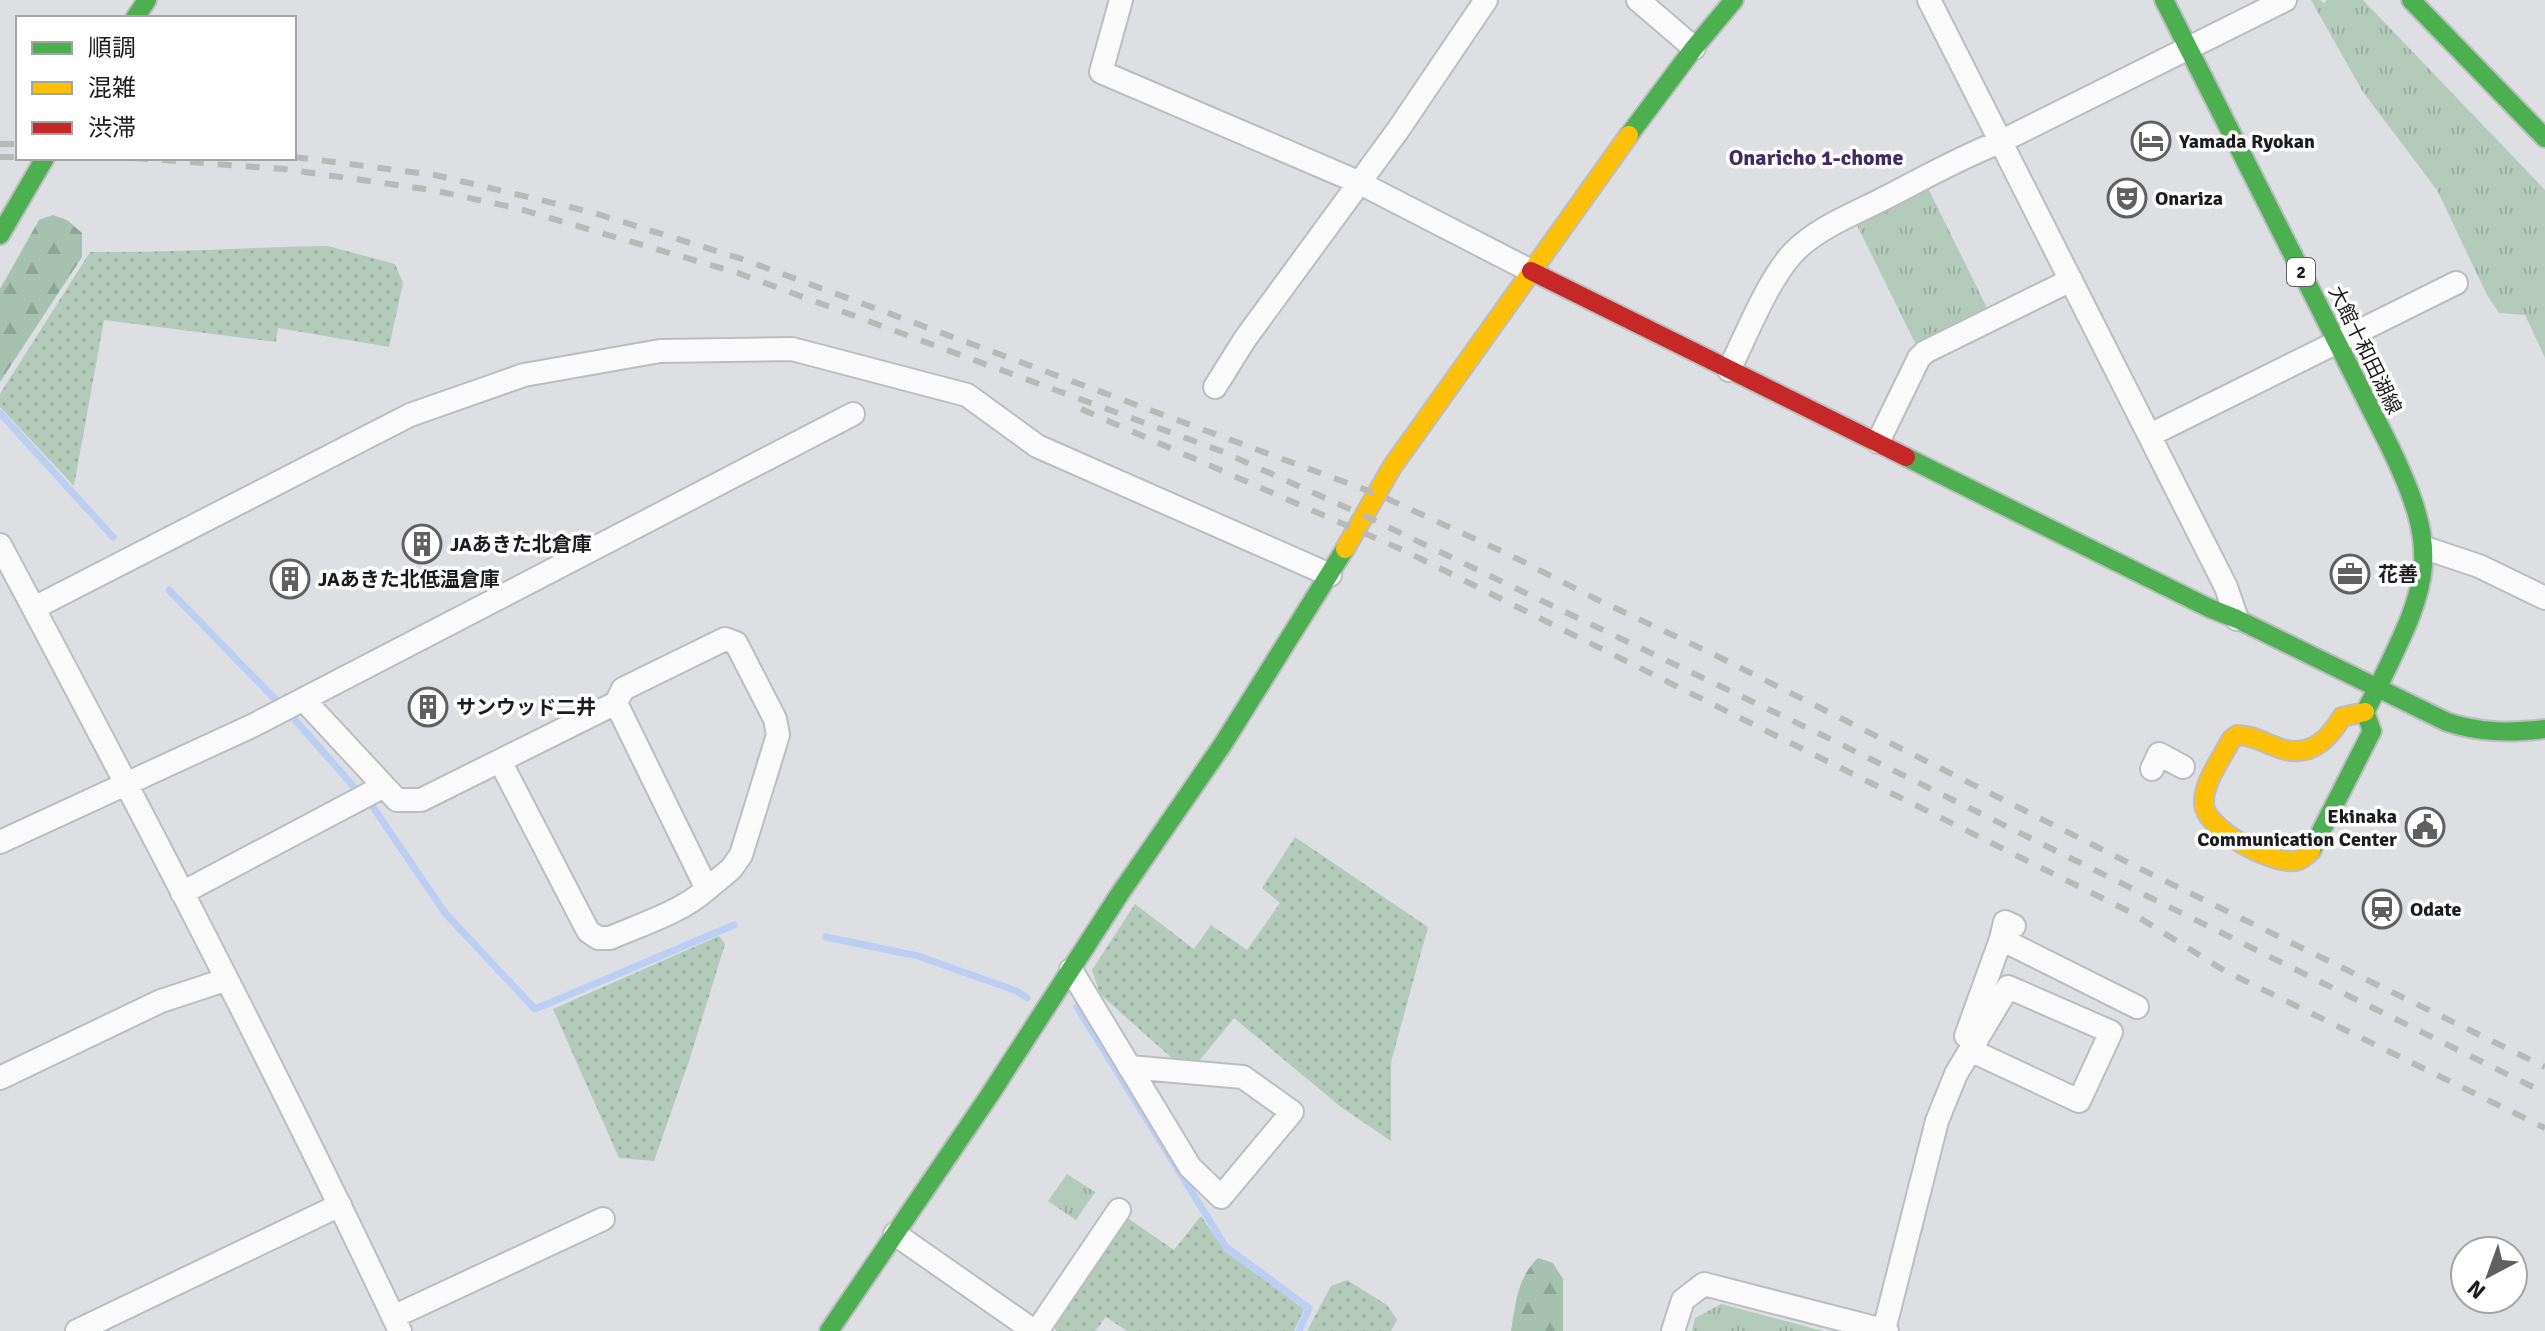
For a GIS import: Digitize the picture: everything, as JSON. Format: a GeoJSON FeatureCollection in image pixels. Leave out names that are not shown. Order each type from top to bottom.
{"type":"FeatureCollection","features":[{"type":"Feature","properties":{"kind":"main road"},"geometry":{"type":"LineString","coordinates":[[829,1331],[1223,744],[1330,575],[1392,467],[1694,48],[1734,0]]}},
{"type":"Feature","properties":{"kind":"main road","name":"大館十和田湖線"},"geometry":{"type":"LineString","coordinates":[[2164,0],[2407,484],[2419,518],[2425,568],[2417,600],[2365,712]]}},
{"type":"Feature","properties":{"kind":"main road"},"geometry":{"type":"LineString","coordinates":[[2411,0],[2545,138]]}},
{"type":"Feature","properties":{"kind":"main road"},"geometry":{"type":"LineString","coordinates":[[0,235],[44,160]]}},
{"type":"Feature","properties":{"kind":"main road"},"geometry":{"type":"LineString","coordinates":[[1531,271],[2209,608],[2464,728],[2501,733],[2545,729]]}},
{"type":"Feature","properties":{"kind":"main road"},"geometry":{"type":"LineString","coordinates":[[2365,712],[2372,731],[2315,847],[2307,855],[2296,861],[2282,861],[2218,829],[2208,818],[2204,805],[2206,792],[2231,740],[2237,735],[2255,737],[2281,750],[2311,750],[2331,737],[2342,717],[2365,712]]}},
{"type":"Feature","properties":{"kind":"street"},"geometry":{"type":"LineString","coordinates":[[1121,0],[1101,72],[1358,182],[1531,271]]}},
{"type":"Feature","properties":{"kind":"street"},"geometry":{"type":"LineString","coordinates":[[1215,387],[1245,339],[1398,130],[1486,0]]}},
{"type":"Feature","properties":{"kind":"street"},"geometry":{"type":"LineString","coordinates":[[1638,0],[1694,48]]}},
{"type":"Feature","properties":{"kind":"street"},"geometry":{"type":"LineString","coordinates":[[1929,0],[2226,587],[2237,619]]}},
{"type":"Feature","properties":{"kind":"street"},"geometry":{"type":"LineString","coordinates":[[1729,370],[1777,275],[1794,252],[1842,220],[2285,0]]}},
{"type":"Feature","properties":{"kind":"street"},"geometry":{"type":"LineString","coordinates":[[1878,442],[1919,358],[1925,352],[2071,280]]}},
{"type":"Feature","properties":{"kind":"street"},"geometry":{"type":"LineString","coordinates":[[2150,435],[2456,283]]}},
{"type":"Feature","properties":{"kind":"street"},"geometry":{"type":"LineString","coordinates":[[34,608],[410,415],[524,375],[660,351],[792,349],[967,395],[1037,446],[1330,575]]}},
{"type":"Feature","properties":{"kind":"street"},"geometry":{"type":"LineString","coordinates":[[0,842],[304,700],[853,414]]}},
{"type":"Feature","properties":{"kind":"street"},"geometry":{"type":"LineString","coordinates":[[0,545],[127,783],[340,1205],[396,1324],[603,1219]]}},
{"type":"Feature","properties":{"kind":"street"},"geometry":{"type":"LineString","coordinates":[[2425,548],[2479,566],[2545,598]]}},
{"type":"Feature","properties":{"kind":"street"},"geometry":{"type":"LineString","coordinates":[[304,700],[397,800],[421,800],[616,703],[623,689],[725,639],[736,643],[775,719],[778,735],[741,855],[731,869],[696,899],[610,938],[598,938],[588,931],[500,761]]}},
{"type":"Feature","properties":{"kind":"street"},"geometry":{"type":"LineString","coordinates":[[616,703],[707,889]]}},
{"type":"Feature","properties":{"kind":"street"},"geometry":{"type":"LineString","coordinates":[[2152,769],[2159,754],[2183,767]]}},
{"type":"Feature","properties":{"kind":"street"},"geometry":{"type":"LineString","coordinates":[[182,893],[384,786]]}},
{"type":"Feature","properties":{"kind":"street"},"geometry":{"type":"LineString","coordinates":[[1673,1331],[1683,1300],[1704,1284],[1885,1331],[1937,1121],[2008,933],[2137,1007]]}},
{"type":"Feature","properties":{"kind":"street"},"geometry":{"type":"LineString","coordinates":[[1071,970],[1129,1067],[1190,1167],[1221,1197],[1292,1112],[1243,1077],[1129,1067]]}},
{"type":"Feature","properties":{"kind":"street"},"geometry":{"type":"LineString","coordinates":[[0,1078],[161,1001],[225,980]]}},
{"type":"Feature","properties":{"kind":"street"},"geometry":{"type":"LineString","coordinates":[[2008,987],[2111,1032],[2079,1101],[1967,1046],[2008,987]]}},
{"type":"Feature","properties":{"kind":"street"},"geometry":{"type":"LineString","coordinates":[[77,1331],[340,1205]]}},
{"type":"Feature","properties":{"kind":"street"},"geometry":{"type":"LineString","coordinates":[[895,1234],[1035,1331],[1119,1210]]}},
{"type":"Feature","properties":{"kind":"green space"},"geometry":{"type":"Polygon","coordinates":[[[2311,0],[2324,3],[2327,0],[2363,0],[2545,190],[2545,358],[2525,315],[2499,313],[2487,295],[2437,190],[2363,92],[2311,0]]]}},
{"type":"Feature","properties":{"kind":"green space"},"geometry":{"type":"Polygon","coordinates":[[[1926,184],[1990,314],[1918,349],[1854,219],[1926,184]]]}},
{"type":"Feature","properties":{"kind":"green space"},"geometry":{"type":"Polygon","coordinates":[[[53,215],[67,220],[82,233],[82,257],[0,382],[0,289],[39,220],[53,215]]]}},
{"type":"Feature","properties":{"kind":"green space"},"geometry":{"type":"Polygon","coordinates":[[[328,246],[395,264],[403,283],[389,347],[278,328],[276,342],[104,320],[74,486],[0,407],[0,394],[90,252],[328,246]]]}},
{"type":"Feature","properties":{"kind":"green space"},"geometry":{"type":"Polygon","coordinates":[[[1295,837],[1428,927],[1391,1062],[1391,1141],[1341,1107],[1234,1018],[1195,1066],[1175,1061],[1100,994],[1092,970],[1135,904],[1194,949],[1211,925],[1247,950],[1280,903],[1262,888],[1295,837]]]}},
{"type":"Feature","properties":{"kind":"green space"},"geometry":{"type":"Polygon","coordinates":[[[719,936],[725,944],[654,1161],[619,1158],[553,1009],[719,936]]]}},
{"type":"Feature","properties":{"kind":"green space"},"geometry":{"type":"Polygon","coordinates":[[[1067,1174],[1095,1192],[1076,1220],[1048,1201],[1067,1174]]]}},
{"type":"Feature","properties":{"kind":"green space"},"geometry":{"type":"Polygon","coordinates":[[[1201,1216],[1225,1251],[1304,1309],[1294,1331],[1127,1331],[1106,1317],[1095,1331],[1056,1331],[1054,1325],[1126,1217],[1174,1250],[1201,1216]]]}},
{"type":"Feature","properties":{"kind":"green space"},"geometry":{"type":"Polygon","coordinates":[[[1538,1258],[1553,1263],[1563,1279],[1563,1331],[1511,1331],[1522,1283],[1538,1258]]]}},
{"type":"Feature","properties":{"kind":"green space"},"geometry":{"type":"Polygon","coordinates":[[[1347,1280],[1387,1305],[1397,1320],[1391,1331],[1307,1331],[1331,1286],[1347,1280]]]}},
{"type":"Feature","properties":{"kind":"green space"},"geometry":{"type":"Polygon","coordinates":[[[1721,1304],[1823,1331],[1692,1331],[1695,1318],[1721,1304]]]}},
{"type":"Feature","properties":{"kind":"waterway"},"geometry":{"type":"LineString","coordinates":[[0,413],[113,537]]}},
{"type":"Feature","properties":{"kind":"waterway"},"geometry":{"type":"LineString","coordinates":[[169,590],[278,702]]}},
{"type":"Feature","properties":{"kind":"waterway"},"geometry":{"type":"LineString","coordinates":[[296,721],[355,788]]}},
{"type":"Feature","properties":{"kind":"waterway"},"geometry":{"type":"LineString","coordinates":[[373,807],[445,913],[535,1009],[734,925]]}},
{"type":"Feature","properties":{"kind":"waterway"},"geometry":{"type":"LineString","coordinates":[[826,937],[918,956],[1017,991],[1027,998]]}},
{"type":"Feature","properties":{"kind":"waterway"},"geometry":{"type":"LineString","coordinates":[[1077,1007],[1226,1247],[1309,1308],[1299,1331]]}},
{"type":"Feature","properties":{"kind":"railway"},"geometry":{"type":"LineString","coordinates":[[0,144],[16,144]]}},
{"type":"Feature","properties":{"kind":"railway"},"geometry":{"type":"LineString","coordinates":[[0,157],[16,157]]}},
{"type":"Feature","properties":{"kind":"railway"},"geometry":{"type":"LineString","coordinates":[[296,157],[435,175],[591,212],[742,259],[1377,494],[1713,654],[2545,1067]]}},
{"type":"Feature","properties":{"kind":"railway"},"geometry":{"type":"LineString","coordinates":[[161,160],[284,169],[432,190],[516,208],[738,273],[1221,451],[1365,516],[1820,734],[2545,1093]]}},
{"type":"Feature","properties":{"kind":"railway"},"geometry":{"type":"LineString","coordinates":[[1081,409],[1405,551],[2130,912],[2225,971],[2545,1128]]}},
{"type":"Feature","properties":{"kind":"traffic: fast"},"geometry":{"type":"LineString","coordinates":[[136,16],[147,0]]}},
{"type":"Feature","properties":{"kind":"traffic: fast"},"geometry":{"type":"LineString","coordinates":[[1629,135],[1734,0]]}},
{"type":"Feature","properties":{"kind":"traffic: fast"},"geometry":{"type":"LineString","coordinates":[[2164,0],[2387,441],[2416,512],[2423,566],[2419,591],[2410,619],[2378,687]]}},
{"type":"Feature","properties":{"kind":"traffic: fast"},"geometry":{"type":"LineString","coordinates":[[2411,0],[2545,138]]}},
{"type":"Feature","properties":{"kind":"traffic: fast"},"geometry":{"type":"LineString","coordinates":[[0,235],[44,160]]}},
{"type":"Feature","properties":{"kind":"traffic: fast"},"geometry":{"type":"LineString","coordinates":[[1906,457],[2447,722],[2496,731],[2545,729]]}},
{"type":"Feature","properties":{"kind":"traffic: fast"},"geometry":{"type":"LineString","coordinates":[[829,1331],[1223,744],[1345,549]]}},
{"type":"Feature","properties":{"kind":"traffic: fast"},"geometry":{"type":"LineString","coordinates":[[2311,851],[2372,731],[2365,712],[2378,687]]}},
{"type":"Feature","properties":{"kind":"traffic: slow"},"geometry":{"type":"LineString","coordinates":[[1345,549],[1392,467],[1629,135]]}},
{"type":"Feature","properties":{"kind":"traffic: slow"},"geometry":{"type":"LineString","coordinates":[[2311,851],[2298,860],[2285,861],[2257,851],[2227,834],[2207,814],[2204,804],[2210,779],[2231,740],[2237,735],[2285,750],[2305,750],[2322,742],[2342,717],[2365,712]]}},
{"type":"Feature","properties":{"kind":"traffic: jam"},"geometry":{"type":"LineString","coordinates":[[1531,271],[1906,457]]}},
{"type":"Feature","properties":{"kind":"place","name":"Yamada Ryokan"},"geometry":{"type":"Point","coordinates":[2151,141]}},
{"type":"Feature","properties":{"kind":"place","name":"Onariza"},"geometry":{"type":"Point","coordinates":[2127,198]}},
{"type":"Feature","properties":{"kind":"place","name":"JAあきた北倉庫"},"geometry":{"type":"Point","coordinates":[422,544]}},
{"type":"Feature","properties":{"kind":"place","name":"花善"},"geometry":{"type":"Point","coordinates":[2350,574]}},
{"type":"Feature","properties":{"kind":"place","name":"JAあきた北低温倉庫"},"geometry":{"type":"Point","coordinates":[290,579]}},
{"type":"Feature","properties":{"kind":"place","name":"サンウッド二井"},"geometry":{"type":"Point","coordinates":[428,707]}},
{"type":"Feature","properties":{"kind":"place","name":"Ekinaka Communication Center"},"geometry":{"type":"Point","coordinates":[2425,827]}},
{"type":"Feature","properties":{"kind":"place","name":"Odate"},"geometry":{"type":"Point","coordinates":[2382,909]}},
{"type":"Feature","properties":{"kind":"district","name":"Onaricho 1-chome"},"geometry":{"type":"Point","coordinates":[1816,157]}}]}
